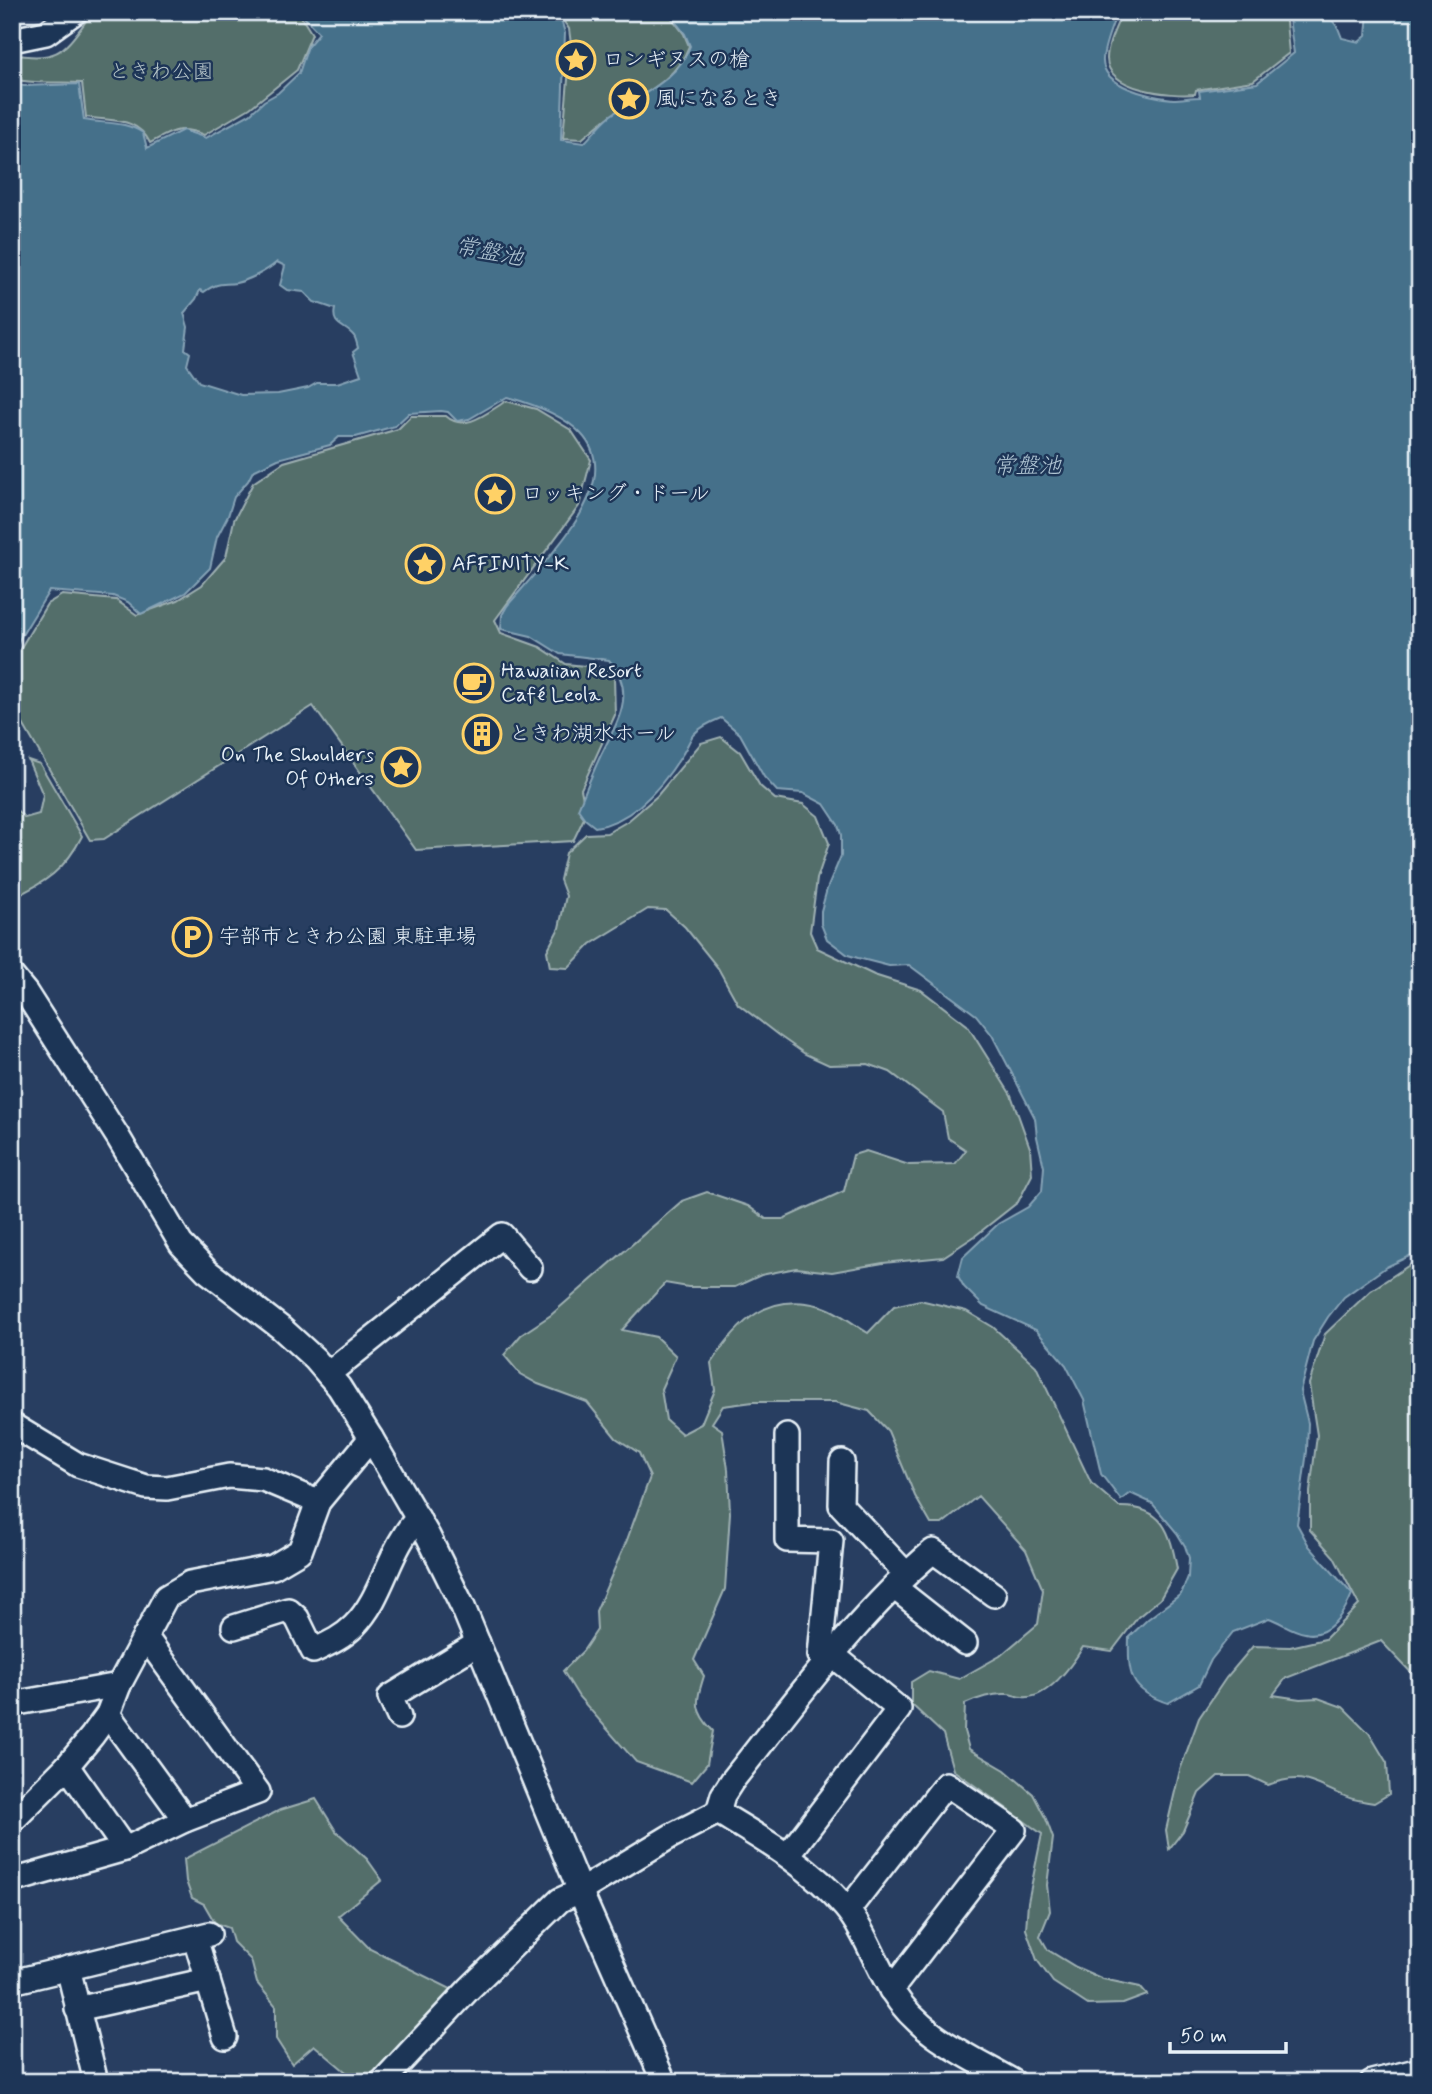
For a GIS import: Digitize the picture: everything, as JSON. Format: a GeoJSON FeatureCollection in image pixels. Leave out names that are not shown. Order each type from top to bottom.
{"type":"FeatureCollection","features":[{"type":"Feature","properties":{"kind":"street"},"geometry":{"type":"LineString","coordinates":[[12,40],[46,33],[75,12]]}},
{"type":"Feature","properties":{"kind":"street"},"geometry":{"type":"LineString","coordinates":[[12,976],[26,993],[118,1137],[181,1244],[207,1271],[299,1344],[328,1374],[371,1438],[418,1518],[463,1607],[580,1891],[664,2082]]}},
{"type":"Feature","properties":{"kind":"street"},"geometry":{"type":"LineString","coordinates":[[328,1374],[502,1235],[530,1268]]}},
{"type":"Feature","properties":{"kind":"street"},"geometry":{"type":"LineString","coordinates":[[12,1425],[78,1465],[146,1487],[167,1488],[229,1476],[263,1479],[318,1502]]}},
{"type":"Feature","properties":{"kind":"street"},"geometry":{"type":"LineString","coordinates":[[787,1436],[787,1540],[831,1541],[820,1655],[830,1659],[899,1709],[788,1855]]}},
{"type":"Feature","properties":{"kind":"street"},"geometry":{"type":"LineString","coordinates":[[12,1821],[21,1800],[67,1766],[108,1714],[120,1685],[166,1597],[190,1583],[273,1567],[300,1551],[318,1502],[371,1438]]}},
{"type":"Feature","properties":{"kind":"street"},"geometry":{"type":"LineString","coordinates":[[842,1462],[841,1505],[900,1580],[965,1643]]}},
{"type":"Feature","properties":{"kind":"street"},"geometry":{"type":"LineString","coordinates":[[234,1627],[288,1610],[297,1618],[313,1651],[341,1638],[356,1625],[364,1613],[400,1541],[418,1518]]}},
{"type":"Feature","properties":{"kind":"street"},"geometry":{"type":"LineString","coordinates":[[382,2082],[469,1989],[560,1900],[718,1812],[732,1781],[861,1619],[933,1551],[993,1595]]}},
{"type":"Feature","properties":{"kind":"street"},"geometry":{"type":"LineString","coordinates":[[12,1881],[125,1849],[185,1821],[258,1792],[145,1636]]}},
{"type":"Feature","properties":{"kind":"street"},"geometry":{"type":"LineString","coordinates":[[398,1717],[390,1697],[478,1643]]}},
{"type":"Feature","properties":{"kind":"street"},"geometry":{"type":"LineString","coordinates":[[12,1704],[120,1685]]}},
{"type":"Feature","properties":{"kind":"street"},"geometry":{"type":"LineString","coordinates":[[108,1714],[185,1821]]}},
{"type":"Feature","properties":{"kind":"street"},"geometry":{"type":"LineString","coordinates":[[67,1766],[125,1849]]}},
{"type":"Feature","properties":{"kind":"street"},"geometry":{"type":"LineString","coordinates":[[848,1910],[946,1784],[1014,1830],[891,1990]]}},
{"type":"Feature","properties":{"kind":"street"},"geometry":{"type":"LineString","coordinates":[[718,1812],[812,1873],[848,1910],[891,1990],[908,2015],[933,2036],[1014,2082]]}},
{"type":"Feature","properties":{"kind":"street"},"geometry":{"type":"LineString","coordinates":[[12,1982],[202,1936],[208,1980],[226,2037]]}},
{"type":"Feature","properties":{"kind":"street"},"geometry":{"type":"LineString","coordinates":[[68,1968],[96,2082]]}},
{"type":"Feature","properties":{"kind":"street"},"geometry":{"type":"LineString","coordinates":[[77,2010],[208,1980]]}},
{"type":"Feature","properties":{"kind":"street"},"geometry":{"type":"LineString","coordinates":[[1379,2081],[1420,2070]]}},
{"type":"Feature","properties":{"kind":"green space","name":"ときわ公園"},"geometry":{"type":"Polygon","coordinates":[[[93,12],[298,12],[312,34],[297,70],[250,108],[204,135],[182,130],[150,143],[145,134],[131,124],[86,117],[82,83],[12,79],[12,54],[42,56],[60,50],[68,44],[93,12]]]}},
{"type":"Feature","properties":{"kind":"green space"},"geometry":{"type":"Polygon","coordinates":[[[557,12],[667,12],[684,34],[689,46],[675,69],[656,86],[582,139],[563,138],[571,44],[569,29],[557,12]]]}},
{"type":"Feature","properties":{"kind":"green space"},"geometry":{"type":"Polygon","coordinates":[[[1122,12],[1285,12],[1289,53],[1253,81],[1196,90],[1195,94],[1171,94],[1142,89],[1118,78],[1110,70],[1107,59],[1110,41],[1122,12]]]}},
{"type":"Feature","properties":{"kind":"green space"},"geometry":{"type":"Polygon","coordinates":[[[506,401],[536,409],[571,430],[591,460],[579,506],[495,620],[501,633],[540,647],[566,664],[604,668],[614,677],[615,715],[581,789],[586,814],[573,841],[416,850],[313,706],[104,839],[90,840],[12,705],[12,672],[20,649],[47,604],[62,595],[116,600],[137,615],[178,600],[202,585],[226,557],[234,520],[253,483],[284,462],[398,429],[411,416],[446,416],[453,421],[469,422],[506,401]]]}},
{"type":"Feature","properties":{"kind":"green space"},"geometry":{"type":"Polygon","coordinates":[[[721,737],[740,752],[760,786],[775,799],[803,804],[818,816],[829,843],[817,879],[810,932],[817,948],[874,975],[921,990],[967,1025],[1011,1095],[1030,1148],[1032,1175],[1018,1202],[943,1257],[832,1272],[796,1268],[761,1275],[735,1287],[688,1287],[665,1283],[622,1330],[656,1337],[676,1356],[661,1389],[666,1420],[682,1434],[701,1424],[715,1390],[711,1363],[721,1348],[744,1323],[770,1307],[802,1302],[821,1306],[868,1333],[894,1306],[920,1300],[966,1311],[993,1327],[1036,1366],[1091,1483],[1119,1507],[1146,1511],[1162,1523],[1171,1543],[1177,1569],[1160,1599],[1138,1617],[1112,1651],[1083,1647],[1058,1680],[1041,1693],[1021,1697],[996,1694],[965,1704],[964,1731],[969,1749],[1005,1770],[1033,1794],[1053,1838],[1047,1885],[1050,1911],[1040,1936],[1048,1950],[1076,1967],[1103,1979],[1140,1987],[1147,1995],[1123,2004],[1088,2005],[1053,1982],[1037,1960],[1026,1929],[1028,1902],[1042,1834],[953,1770],[943,1734],[911,1704],[911,1682],[929,1671],[959,1679],[1000,1656],[1038,1624],[1043,1590],[1026,1550],[978,1496],[942,1524],[931,1524],[915,1496],[888,1431],[869,1411],[835,1402],[753,1402],[723,1406],[712,1423],[722,1430],[728,1469],[730,1513],[725,1589],[694,1660],[704,1676],[698,1699],[699,1711],[713,1731],[707,1764],[692,1782],[636,1762],[579,1697],[563,1671],[583,1651],[597,1630],[596,1611],[627,1540],[650,1477],[639,1453],[616,1438],[587,1402],[538,1384],[520,1374],[504,1355],[521,1335],[551,1315],[682,1201],[707,1192],[748,1206],[766,1219],[783,1219],[844,1191],[853,1155],[866,1151],[909,1165],[955,1164],[966,1150],[948,1138],[943,1112],[890,1072],[868,1064],[829,1065],[805,1054],[738,1004],[718,968],[685,927],[666,910],[648,909],[591,944],[568,968],[550,967],[547,951],[559,928],[566,896],[560,880],[566,853],[586,834],[607,833],[628,821],[657,796],[701,743],[721,737]]]}},
{"type":"Feature","properties":{"kind":"green space"},"geometry":{"type":"Polygon","coordinates":[[[28,760],[40,764],[82,836],[76,848],[53,874],[35,887],[12,898],[12,806],[25,818],[39,814],[43,795],[28,760]]]}},
{"type":"Feature","properties":{"kind":"green space"},"geometry":{"type":"Polygon","coordinates":[[[1420,1258],[1420,1682],[1381,1641],[1286,1678],[1273,1695],[1300,1699],[1318,1698],[1343,1707],[1369,1733],[1387,1763],[1389,1794],[1374,1803],[1349,1798],[1306,1780],[1290,1779],[1268,1785],[1249,1776],[1218,1776],[1199,1793],[1183,1831],[1169,1849],[1166,1830],[1180,1770],[1199,1718],[1226,1678],[1253,1646],[1290,1647],[1325,1639],[1359,1605],[1334,1557],[1310,1530],[1310,1492],[1317,1435],[1309,1384],[1325,1334],[1370,1291],[1420,1258]]]}},
{"type":"Feature","properties":{"kind":"green space"},"geometry":{"type":"Polygon","coordinates":[[[316,1799],[336,1831],[367,1859],[382,1880],[338,1916],[370,1949],[455,1991],[367,2082],[358,2082],[314,2045],[292,2064],[276,2039],[276,2006],[257,1983],[251,1960],[233,1942],[229,1928],[215,1923],[204,1904],[192,1898],[186,1881],[184,1859],[280,1810],[316,1799]]]}},
{"type":"Feature","properties":{"kind":"water","name":"常盤池"},"geometry":{"type":"Polygon","coordinates":[[[299,12],[552,12],[562,23],[565,33],[561,140],[584,143],[611,115],[677,69],[690,46],[685,34],[668,12],[954,12],[964,19],[980,12],[1117,12],[1103,59],[1110,77],[1129,89],[1173,99],[1200,97],[1199,91],[1257,83],[1294,53],[1288,12],[1326,12],[1342,38],[1359,42],[1366,36],[1368,12],[1420,12],[1420,1251],[1386,1267],[1344,1297],[1313,1341],[1300,1391],[1308,1423],[1297,1524],[1309,1546],[1352,1594],[1345,1609],[1328,1628],[1313,1634],[1305,1633],[1269,1618],[1233,1632],[1211,1660],[1199,1685],[1168,1703],[1138,1687],[1129,1661],[1129,1637],[1181,1594],[1188,1577],[1189,1558],[1185,1546],[1152,1503],[1130,1493],[1121,1500],[1101,1474],[1084,1400],[1066,1365],[1036,1330],[983,1306],[964,1287],[958,1276],[963,1257],[998,1224],[1028,1207],[1042,1191],[1044,1167],[1035,1118],[992,1035],[976,1015],[909,965],[889,966],[848,955],[827,939],[821,924],[821,911],[841,856],[841,835],[838,825],[824,804],[803,793],[777,791],[764,777],[740,734],[721,718],[693,735],[656,790],[622,818],[595,827],[578,809],[621,709],[622,685],[618,673],[609,660],[560,654],[531,636],[501,629],[502,615],[507,606],[558,546],[579,516],[592,488],[595,461],[584,437],[555,415],[507,397],[469,419],[457,421],[448,412],[441,411],[409,413],[395,426],[356,437],[339,437],[330,445],[278,459],[253,471],[234,497],[217,537],[210,568],[185,593],[141,614],[128,602],[113,596],[49,591],[19,640],[12,661],[12,82],[24,86],[79,84],[84,120],[136,129],[143,133],[147,148],[183,130],[206,138],[250,114],[299,73],[308,46],[319,33],[299,12]],[[277,262],[246,280],[216,285],[204,292],[200,290],[184,313],[188,327],[185,349],[190,353],[187,365],[199,382],[241,395],[278,394],[308,388],[317,383],[337,383],[361,375],[353,352],[358,348],[354,336],[337,322],[335,309],[314,302],[304,292],[287,290],[280,285],[285,266],[277,262]]]}},
{"type":"Feature","properties":{"kind":"place","name":"ロンギヌスの槍"},"geometry":{"type":"Point","coordinates":[576,60]}},
{"type":"Feature","properties":{"kind":"place","name":"風になるとき"},"geometry":{"type":"Point","coordinates":[629,99]}},
{"type":"Feature","properties":{"kind":"place","name":"ロッキング・ドール"},"geometry":{"type":"Point","coordinates":[495,494]}},
{"type":"Feature","properties":{"kind":"place","name":"AFFINITY-K"},"geometry":{"type":"Point","coordinates":[425,564]}},
{"type":"Feature","properties":{"kind":"place","name":"Hawaiian Resort Café Leola"},"geometry":{"type":"Point","coordinates":[474,683]}},
{"type":"Feature","properties":{"kind":"place","name":"ときわ湖水ホール"},"geometry":{"type":"Point","coordinates":[482,734]}},
{"type":"Feature","properties":{"kind":"place","name":"On The Shoulders Of Others"},"geometry":{"type":"Point","coordinates":[401,767]}},
{"type":"Feature","properties":{"kind":"place","name":"宇部市ときわ公園 東駐車場"},"geometry":{"type":"Point","coordinates":[192,937]}}]}
